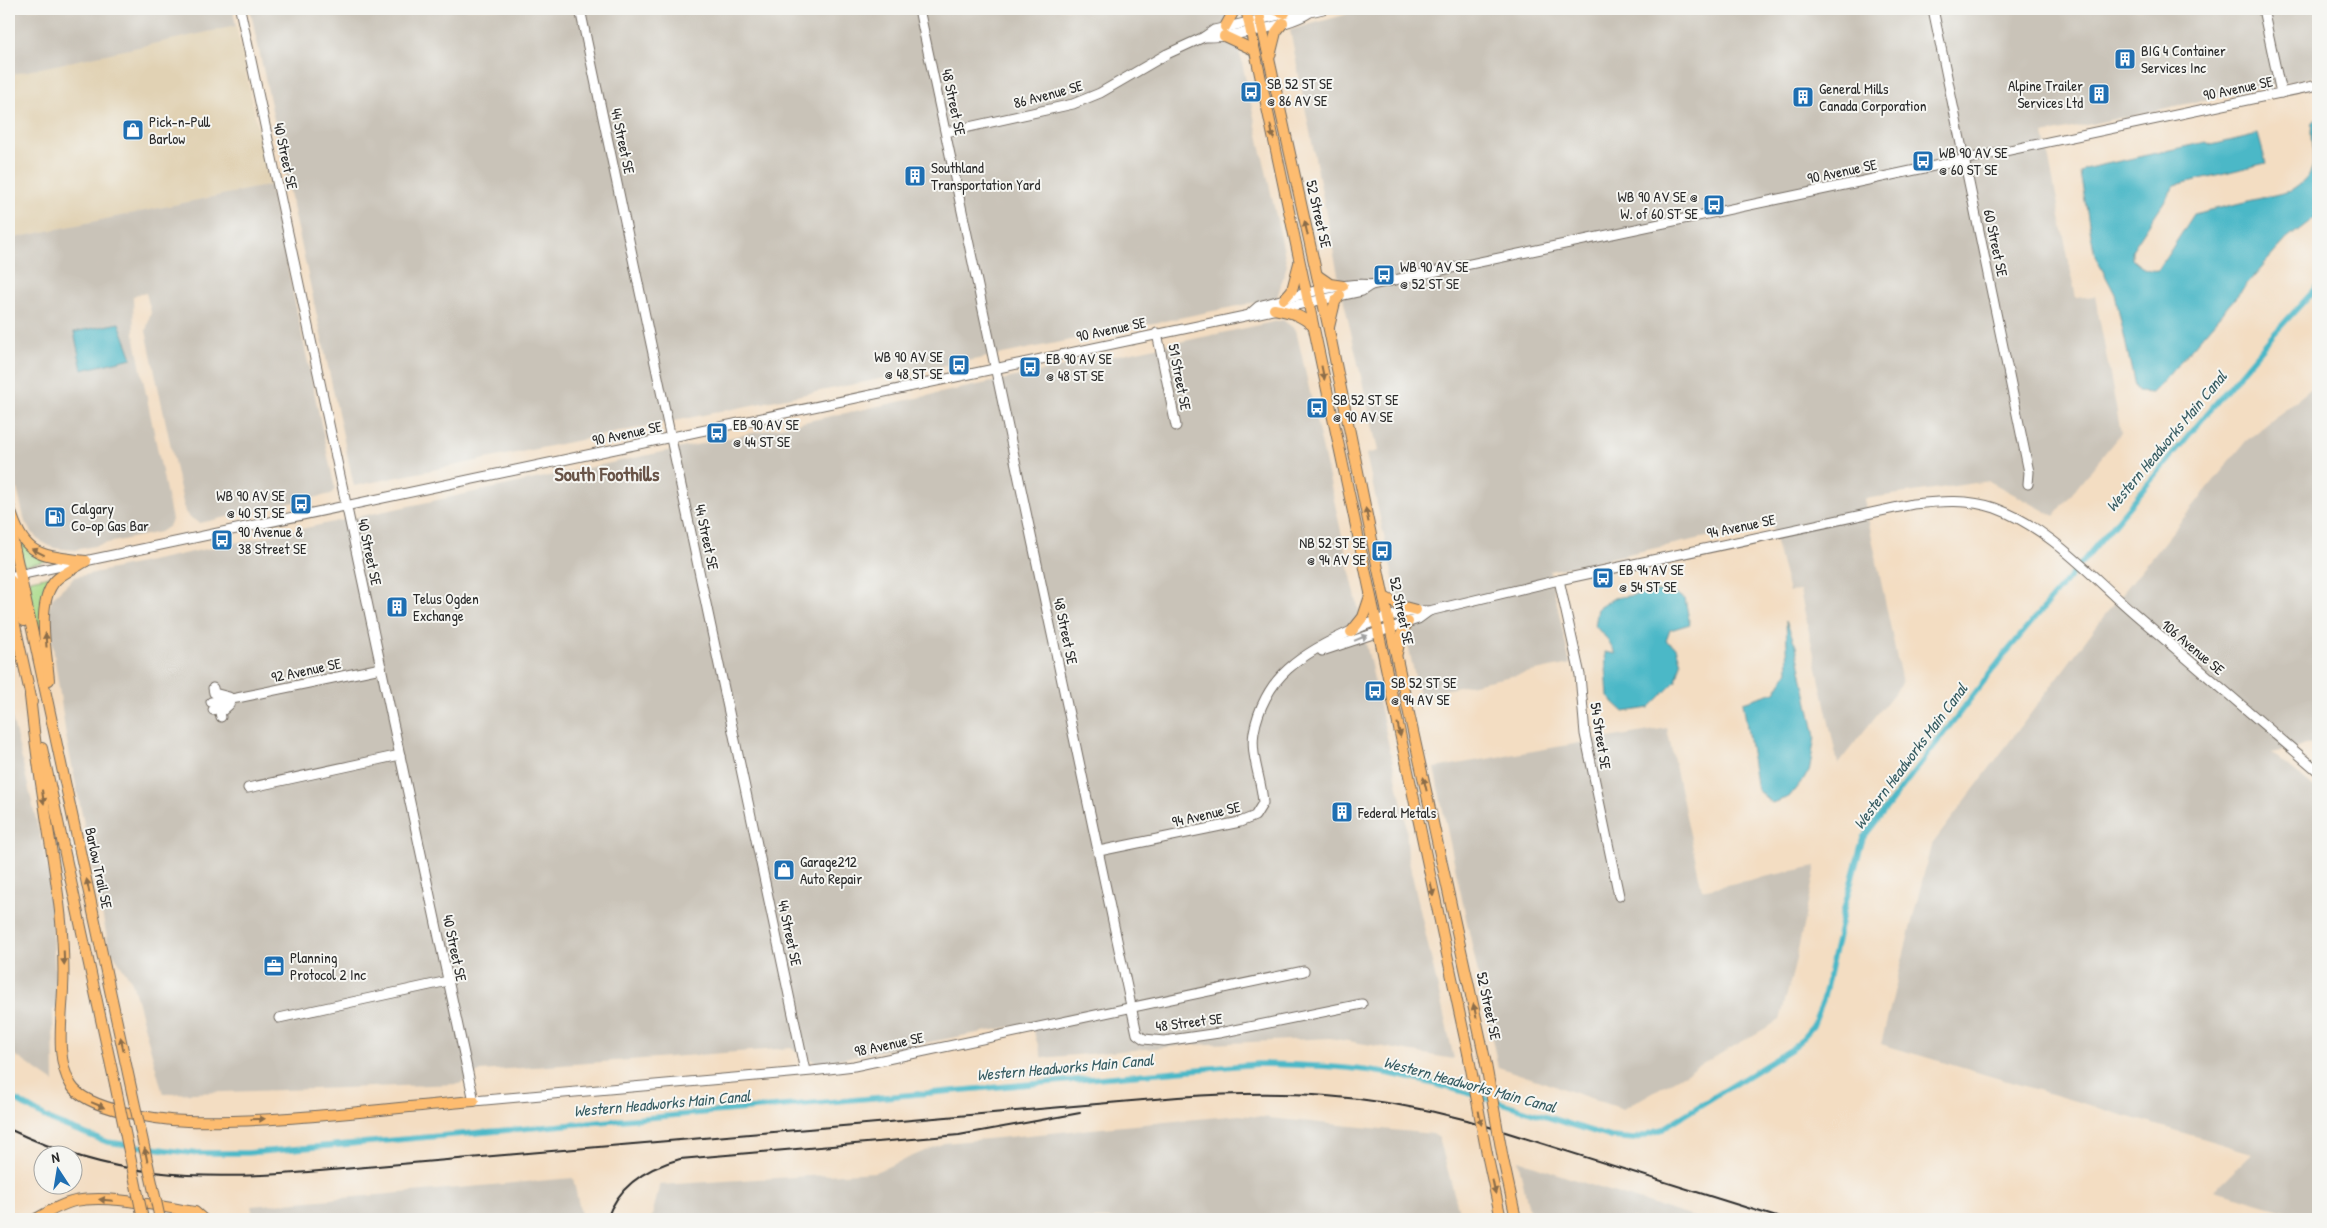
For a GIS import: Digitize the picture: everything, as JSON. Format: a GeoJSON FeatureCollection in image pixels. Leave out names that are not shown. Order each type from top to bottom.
{"type":"FeatureCollection","features":[{"type":"Feature","properties":{"kind":"main road"},"geometry":{"type":"LineString","coordinates":[[1236,9],[1224,31],[1254,50]]}},
{"type":"Feature","properties":{"kind":"main road","name":"52 Street SE"},"geometry":{"type":"LineString","coordinates":[[1246,9],[1468,1053],[1501,1219]]}},
{"type":"Feature","properties":{"kind":"main road"},"geometry":{"type":"LineString","coordinates":[[1269,60],[1276,32],[1284,18],[1273,9]]}},
{"type":"Feature","properties":{"kind":"main road","name":"52 Street SE"},"geometry":{"type":"LineString","coordinates":[[1260,18],[1329,330],[1388,622],[1485,1059],[1516,1219]]}},
{"type":"Feature","properties":{"kind":"main road"},"geometry":{"type":"LineString","coordinates":[[1284,300],[1292,290],[1300,258]]}},
{"type":"Feature","properties":{"kind":"main road"},"geometry":{"type":"LineString","coordinates":[[1317,275],[1342,291],[1335,302],[1329,330]]}},
{"type":"Feature","properties":{"kind":"main road"},"geometry":{"type":"LineString","coordinates":[[1274,309],[1294,313],[1304,318],[1313,326]]}},
{"type":"Feature","properties":{"kind":"main road"},"geometry":{"type":"LineString","coordinates":[[9,506],[16,530],[29,547],[47,556],[86,561]]}},
{"type":"Feature","properties":{"kind":"main road","name":"Barlow Trail SE"},"geometry":{"type":"LineString","coordinates":[[9,523],[160,1219]]}},
{"type":"Feature","properties":{"kind":"main road"},"geometry":{"type":"LineString","coordinates":[[9,551],[12,564],[20,575]]}},
{"type":"Feature","properties":{"kind":"main road"},"geometry":{"type":"LineString","coordinates":[[52,724],[44,610],[47,595],[56,580],[86,561]]}},
{"type":"Feature","properties":{"kind":"main road"},"geometry":{"type":"LineString","coordinates":[[9,578],[14,584],[25,624],[38,652]]}},
{"type":"Feature","properties":{"kind":"main road"},"geometry":{"type":"LineString","coordinates":[[1351,632],[1363,616],[1371,595]]}},
{"type":"Feature","properties":{"kind":"main road"},"geometry":{"type":"LineString","coordinates":[[1384,597],[1401,606],[1416,610]]}},
{"type":"Feature","properties":{"kind":"main road","name":"Barlow Trail SE"},"geometry":{"type":"LineString","coordinates":[[9,598],[143,1219]]}},
{"type":"Feature","properties":{"kind":"main road"},"geometry":{"type":"LineString","coordinates":[[9,615],[17,631]]}},
{"type":"Feature","properties":{"kind":"main road"},"geometry":{"type":"LineString","coordinates":[[1396,656],[1401,635],[1408,622]]}},
{"type":"Feature","properties":{"kind":"main road"},"geometry":{"type":"LineString","coordinates":[[30,696],[36,752],[62,916],[64,964],[62,1044],[65,1068],[71,1086],[83,1099],[108,1109],[185,1121],[271,1119],[474,1101]]}},
{"type":"Feature","properties":{"kind":"main road"},"geometry":{"type":"LineString","coordinates":[[36,1219],[52,1209],[74,1201],[91,1199],[195,1212],[203,1219]]}},
{"type":"Feature","properties":{"kind":"street","name":"40 Street SE"},"geometry":{"type":"LineString","coordinates":[[240,9],[474,1101]]}},
{"type":"Feature","properties":{"kind":"street","name":"44 Street SE"},"geometry":{"type":"LineString","coordinates":[[580,9],[805,1072]]}},
{"type":"Feature","properties":{"kind":"street","name":"48 Street SE"},"geometry":{"type":"LineString","coordinates":[[919,9],[1138,1034],[1144,1040],[1164,1041],[1219,1033],[1362,1004]]}},
{"type":"Feature","properties":{"kind":"street","name":"86 Avenue SE"},"geometry":{"type":"LineString","coordinates":[[946,132],[1073,104],[1100,93],[1167,54],[1204,37],[1250,26],[1260,18],[1302,18],[1310,12],[1323,9]]}},
{"type":"Feature","properties":{"kind":"street","name":"60 Street SE"},"geometry":{"type":"LineString","coordinates":[[1933,9],[2030,472],[2028,484]]}},
{"type":"Feature","properties":{"kind":"street"},"geometry":{"type":"LineString","coordinates":[[2263,9],[2280,93]]}},
{"type":"Feature","properties":{"kind":"street","name":"90 Avenue SE"},"geometry":{"type":"LineString","coordinates":[[9,578],[1274,309],[1307,298],[1342,291],[1360,283],[1371,285],[1964,158],[2318,85]]}},
{"type":"Feature","properties":{"kind":"street","name":"90 Avenue SE"},"geometry":{"type":"LineString","coordinates":[[1251,313],[1258,306],[1284,300],[1307,298]]}},
{"type":"Feature","properties":{"kind":"street","name":"51 Street SE"},"geometry":{"type":"LineString","coordinates":[[1158,333],[1176,426]]}},
{"type":"Feature","properties":{"kind":"street","name":"94 Avenue SE"},"geometry":{"type":"LineString","coordinates":[[1099,851],[1240,822],[1255,816],[1263,803],[1254,749],[1254,732],[1261,708],[1276,683],[1288,669],[1351,632],[1377,626],[1416,610],[1429,611],[1559,580],[1913,504],[1968,501],[1994,508],[2015,517],[2052,541]]}},
{"type":"Feature","properties":{"kind":"street","name":"106 Avenue SE"},"geometry":{"type":"LineString","coordinates":[[2052,541],[2318,771]]}},
{"type":"Feature","properties":{"kind":"street","name":"54 Street SE"},"geometry":{"type":"LineString","coordinates":[[1559,580],[1580,675],[1585,734],[1619,896]]}},
{"type":"Feature","properties":{"kind":"street","name":"94 Avenue SE"},"geometry":{"type":"LineString","coordinates":[[1388,622],[1408,622],[1418,619],[1429,611]]}},
{"type":"Feature","properties":{"kind":"street","name":"94 Avenue SE"},"geometry":{"type":"LineString","coordinates":[[1310,655],[1338,647],[1377,626]]}},
{"type":"Feature","properties":{"kind":"street","name":"92 Avenue SE"},"geometry":{"type":"LineString","coordinates":[[236,698],[220,713],[215,710],[236,698],[381,668]]}},
{"type":"Feature","properties":{"kind":"street"},"geometry":{"type":"LineString","coordinates":[[213,688],[214,693],[236,698]]}},
{"type":"Feature","properties":{"kind":"street"},"geometry":{"type":"LineString","coordinates":[[248,788],[400,755]]}},
{"type":"Feature","properties":{"kind":"street","name":"98 Avenue SE"},"geometry":{"type":"LineString","coordinates":[[474,1101],[854,1066],[1304,971]]}},
{"type":"Feature","properties":{"kind":"street"},"geometry":{"type":"LineString","coordinates":[[279,1018],[448,981]]}},
{"type":"Feature","properties":{"kind":"shaded area"},"geometry":{"type":"Polygon","coordinates":[[[9,9],[233,9],[236,26],[9,75],[9,9]]]}},
{"type":"Feature","properties":{"kind":"shaded area"},"geometry":{"type":"Polygon","coordinates":[[[250,9],[1230,9],[1287,265],[1277,298],[354,486],[250,9]]]}},
{"type":"Feature","properties":{"kind":"shaded area"},"geometry":{"type":"Polygon","coordinates":[[[1359,9],[2318,9],[2318,76],[2044,134],[2076,298],[2095,296],[2121,433],[2054,516],[1989,481],[1864,499],[1902,683],[1838,764],[1800,591],[1789,592],[1771,523],[1550,571],[1570,664],[1419,695],[1366,454],[1378,451],[1339,280],[1290,30],[1359,9]]]}},
{"type":"Feature","properties":{"kind":"shaded area","name":"Pick-n-Pull Barlow"},"geometry":{"type":"Polygon","coordinates":[[[236,26],[270,185],[9,239],[9,75],[236,26]]]}},
{"type":"Feature","properties":{"kind":"shaded area"},"geometry":{"type":"Polygon","coordinates":[[[270,185],[335,489],[331,494],[200,523],[189,517],[185,512],[146,331],[151,312],[146,293],[133,296],[134,335],[172,520],[169,526],[160,532],[75,550],[53,548],[37,539],[25,522],[9,455],[9,239],[270,185]]]}},
{"type":"Feature","properties":{"kind":"shaded area"},"geometry":{"type":"Polygon","coordinates":[[[1283,320],[1296,330],[1406,822],[1408,857],[1454,1059],[1330,1038],[1191,1045],[1042,1058],[1031,1023],[817,1063],[791,1048],[481,1071],[459,1084],[163,1094],[132,982],[109,947],[66,736],[48,612],[53,597],[75,577],[1283,320]]]}},
{"type":"Feature","properties":{"kind":"shaded area"},"geometry":{"type":"Polygon","coordinates":[[[2318,383],[2318,742],[2272,753],[2318,791],[2318,1219],[2314,1219],[2215,1190],[2252,1153],[1881,1044],[1931,846],[2104,616],[2246,441],[2318,383]]]}},
{"type":"Feature","properties":{"kind":"shaded area"},"geometry":{"type":"Polygon","coordinates":[[[9,705],[50,878],[57,1006],[53,1010],[54,1082],[9,1051],[9,705]]]}},
{"type":"Feature","properties":{"kind":"shaded area"},"geometry":{"type":"Polygon","coordinates":[[[1667,728],[1702,890],[1816,866],[1794,968],[1780,1020],[1623,1109],[1498,1067],[1434,768],[1667,728]]]}},
{"type":"Feature","properties":{"kind":"shaded area"},"geometry":{"type":"Polygon","coordinates":[[[1239,1115],[1433,1134],[1439,1138],[1461,1219],[651,1219],[660,1185],[875,1172],[944,1143],[1239,1115]]]}},
{"type":"Feature","properties":{"kind":"shaded area"},"geometry":{"type":"Polygon","coordinates":[[[1518,1160],[1593,1186],[1700,1219],[1531,1219],[1518,1160]]]}},
{"type":"Feature","properties":{"kind":"shaded area"},"geometry":{"type":"Polygon","coordinates":[[[573,1178],[582,1219],[254,1219],[251,1206],[573,1178]]]}},
{"type":"Feature","properties":{"kind":"green space"},"geometry":{"type":"Polygon","coordinates":[[[17,539],[46,558],[46,561],[23,566],[17,539]]]}},
{"type":"Feature","properties":{"kind":"green space"},"geometry":{"type":"Polygon","coordinates":[[[55,575],[41,630],[38,630],[26,581],[55,575]]]}},
{"type":"Feature","properties":{"kind":"water"},"geometry":{"type":"Polygon","coordinates":[[[2318,118],[2318,215],[2287,239],[2152,393],[2138,392],[2135,386],[2115,294],[2095,256],[2080,173],[2084,169],[2206,142],[2212,145],[2258,134],[2266,163],[2175,185],[2132,250],[2132,259],[2137,264],[2147,269],[2158,270],[2194,214],[2291,191],[2302,183],[2309,175],[2312,167],[2312,122],[2318,118]]]}},
{"type":"Feature","properties":{"kind":"water"},"geometry":{"type":"Polygon","coordinates":[[[119,323],[132,358],[82,370],[74,332],[119,323]]]}},
{"type":"Feature","properties":{"kind":"water"},"geometry":{"type":"Polygon","coordinates":[[[1668,590],[1685,599],[1690,624],[1670,630],[1666,641],[1676,647],[1681,663],[1676,681],[1649,708],[1624,712],[1608,697],[1605,652],[1616,654],[1608,640],[1595,626],[1598,608],[1614,598],[1668,590]]]}},
{"type":"Feature","properties":{"kind":"water"},"geometry":{"type":"Polygon","coordinates":[[[1786,621],[1796,646],[1815,737],[1809,772],[1789,797],[1772,803],[1757,790],[1743,702],[1775,692],[1788,671],[1786,621]]]}},
{"type":"Feature","properties":{"kind":"waterway","name":"Western Headworks Main Canal"},"geometry":{"type":"LineString","coordinates":[[9,1096],[52,1121],[107,1142],[190,1153],[247,1153],[1258,1064],[1308,1065],[1374,1071],[1419,1080],[1611,1137],[1634,1139],[1660,1130],[1795,1047],[1813,1026],[1823,1001],[1845,905],[1863,838],[2005,654],[2273,335],[2318,286]]}},
{"type":"Feature","properties":{"kind":"railway"},"geometry":{"type":"LineString","coordinates":[[9,1129],[83,1158],[119,1167],[192,1175],[268,1175],[1178,1097],[1289,1094],[1359,1099],[1395,1104],[1467,1120],[1783,1219]]}},
{"type":"Feature","properties":{"kind":"railway"},"geometry":{"type":"LineString","coordinates":[[607,1219],[618,1197],[635,1180],[645,1173],[680,1159],[959,1135],[1080,1113]]}},
{"type":"Feature","properties":{"kind":"place","name":"BIG 4 Container Services Inc"},"geometry":{"type":"Point","coordinates":[2125,59]}},
{"type":"Feature","properties":{"kind":"place","name":"SB 52 ST SE @ 86 AV SE"},"geometry":{"type":"Point","coordinates":[1251,92]}},
{"type":"Feature","properties":{"kind":"place","name":"Alpine Trailer Services Ltd"},"geometry":{"type":"Point","coordinates":[2099,94]}},
{"type":"Feature","properties":{"kind":"place","name":"General Mills Canada Corporation"},"geometry":{"type":"Point","coordinates":[1803,97]}},
{"type":"Feature","properties":{"kind":"place","name":"Pick-n-Pull Barlow"},"geometry":{"type":"Point","coordinates":[133,130]}},
{"type":"Feature","properties":{"kind":"place","name":"WB 90 AV SE @ 60 ST SE"},"geometry":{"type":"Point","coordinates":[1923,161]}},
{"type":"Feature","properties":{"kind":"place","name":"Southland Transportation Yard"},"geometry":{"type":"Point","coordinates":[915,176]}},
{"type":"Feature","properties":{"kind":"place","name":"WB 90 AV SE @ W. of 60 ST SE"},"geometry":{"type":"Point","coordinates":[1714,205]}},
{"type":"Feature","properties":{"kind":"place","name":"WB 90 AV SE @ 52 ST SE"},"geometry":{"type":"Point","coordinates":[1384,275]}},
{"type":"Feature","properties":{"kind":"place","name":"WB 90 AV SE @ 48 ST SE"},"geometry":{"type":"Point","coordinates":[959,365]}},
{"type":"Feature","properties":{"kind":"place","name":"EB 90 AV SE @ 48 ST SE"},"geometry":{"type":"Point","coordinates":[1030,367]}},
{"type":"Feature","properties":{"kind":"place","name":"SB 52 ST SE @ 90 AV SE"},"geometry":{"type":"Point","coordinates":[1317,408]}},
{"type":"Feature","properties":{"kind":"place","name":"EB 90 AV SE @ 44 ST SE"},"geometry":{"type":"Point","coordinates":[717,433]}},
{"type":"Feature","properties":{"kind":"place","name":"WB 90 AV SE @ 40 ST SE"},"geometry":{"type":"Point","coordinates":[301,504]}},
{"type":"Feature","properties":{"kind":"place","name":"Calgary Co-op Gas Bar"},"geometry":{"type":"Point","coordinates":[55,517]}},
{"type":"Feature","properties":{"kind":"place","name":"90 Avenue & 38 Street SE"},"geometry":{"type":"Point","coordinates":[222,540]}},
{"type":"Feature","properties":{"kind":"place","name":"NB 52 ST SE @ 94 AV SE"},"geometry":{"type":"Point","coordinates":[1382,551]}},
{"type":"Feature","properties":{"kind":"place","name":"EB 94 AV SE @ 54 ST SE"},"geometry":{"type":"Point","coordinates":[1603,578]}},
{"type":"Feature","properties":{"kind":"place","name":"Telus Ogden Exchange"},"geometry":{"type":"Point","coordinates":[397,607]}},
{"type":"Feature","properties":{"kind":"place","name":"SB 52 ST SE @ 94 AV SE"},"geometry":{"type":"Point","coordinates":[1375,691]}},
{"type":"Feature","properties":{"kind":"place","name":"Federal Metals"},"geometry":{"type":"Point","coordinates":[1342,812]}},
{"type":"Feature","properties":{"kind":"place","name":"Garage212 Auto Repair"},"geometry":{"type":"Point","coordinates":[784,870]}},
{"type":"Feature","properties":{"kind":"place","name":"Planning Protocol 2 Inc"},"geometry":{"type":"Point","coordinates":[274,966]}},
{"type":"Feature","properties":{"kind":"district","name":"South Foothills"},"geometry":{"type":"Point","coordinates":[607,473]}}]}
